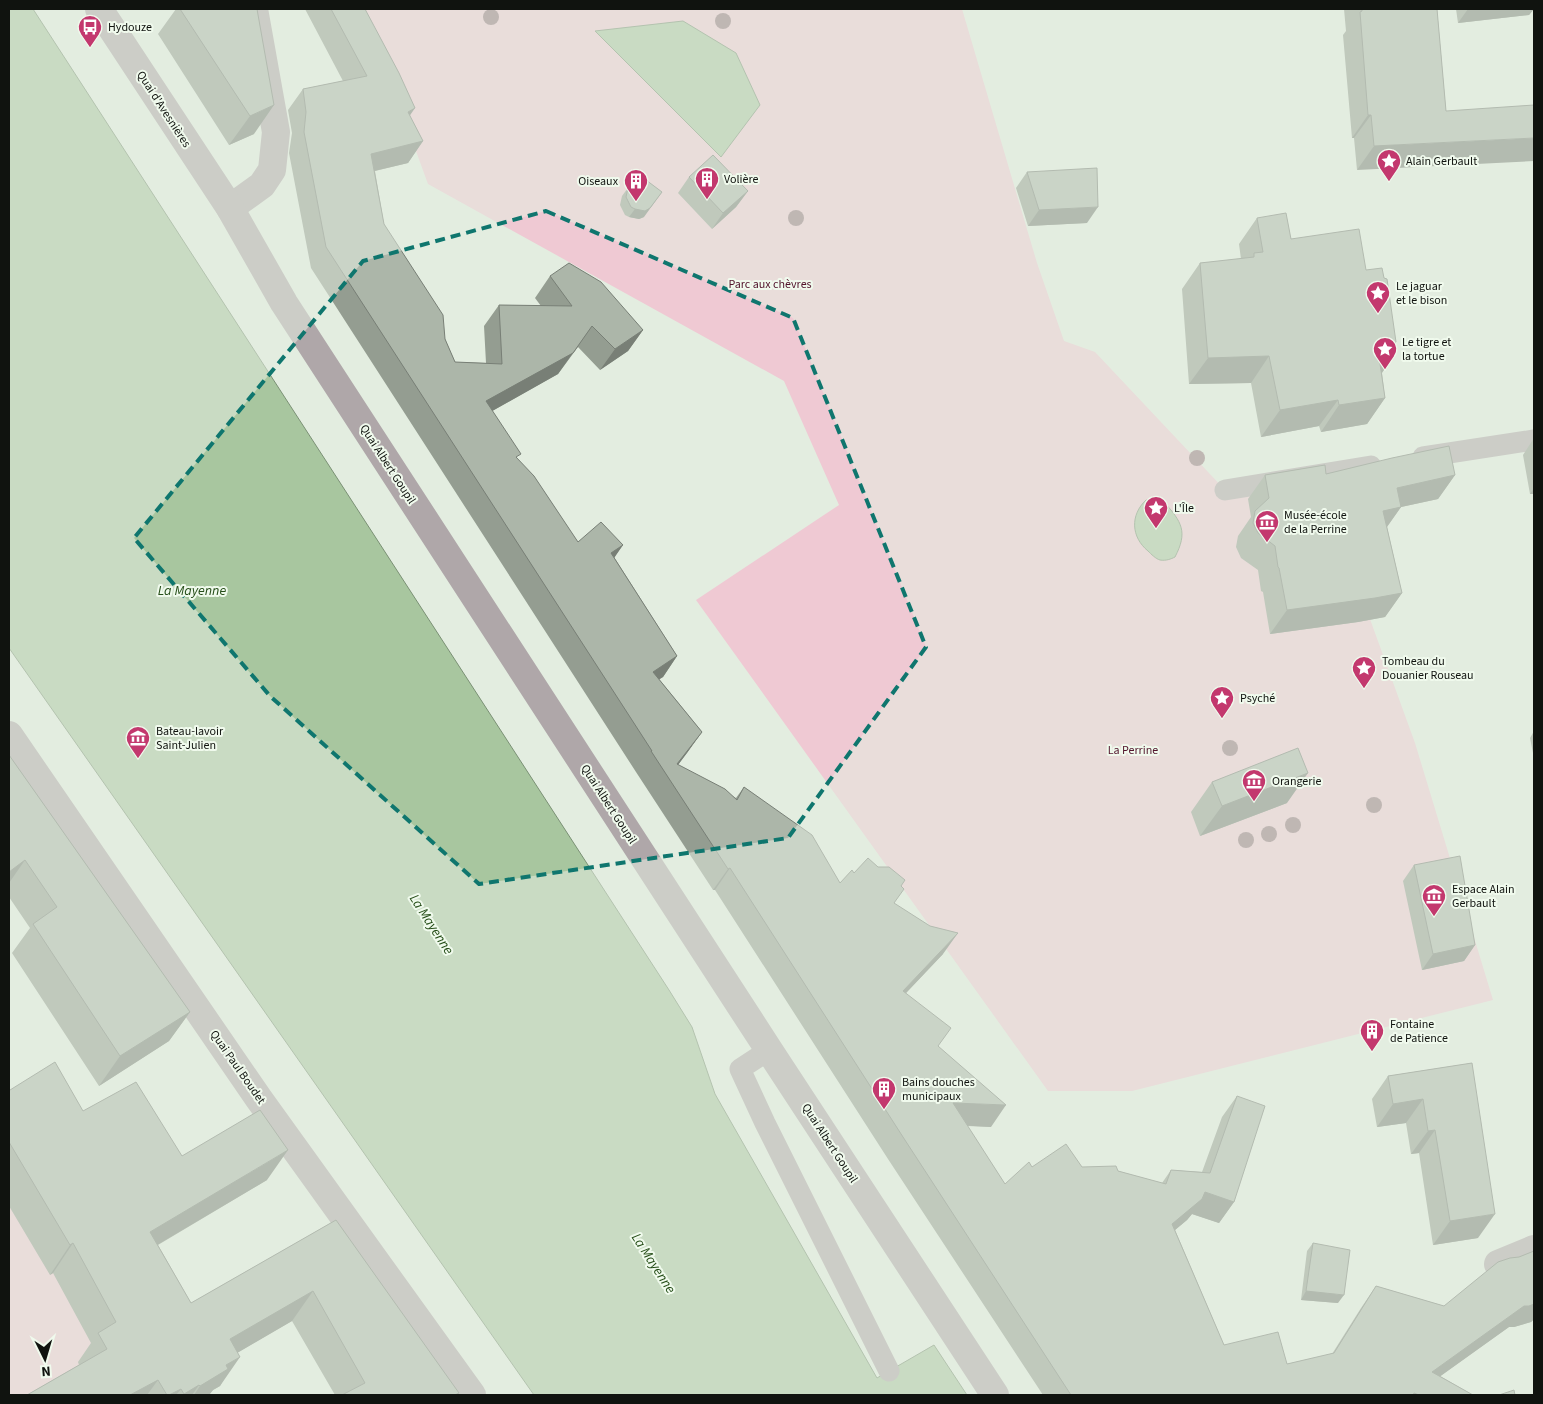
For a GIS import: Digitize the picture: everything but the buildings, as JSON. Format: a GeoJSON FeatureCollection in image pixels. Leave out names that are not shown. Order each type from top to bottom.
{"type":"FeatureCollection","features":[{"type":"Feature","properties":{"kind":"street","name":"Quai d'Avesnières"},"geometry":{"type":"LineString","coordinates":[[99,9],[230,208]]}},
{"type":"Feature","properties":{"kind":"street"},"geometry":{"type":"LineString","coordinates":[[230,208],[262,185],[272,170],[276,132],[254,9]]}},
{"type":"Feature","properties":{"kind":"street","name":"Quai Albert Goupil"},"geometry":{"type":"LineString","coordinates":[[230,208],[284,304],[995,1395]]}},
{"type":"Feature","properties":{"kind":"street","name":"Quai Paul Boudet"},"geometry":{"type":"LineString","coordinates":[[9,735],[260,1099],[472,1395]]}},
{"type":"Feature","properties":{"kind":"street"},"geometry":{"type":"LineString","coordinates":[[1498,1264],[1534,1249]]}},
{"type":"Feature","properties":{"kind":"lane"},"geometry":{"type":"LineString","coordinates":[[1224,490],[1534,440]]}},
{"type":"Feature","properties":{"kind":"lane"},"geometry":{"type":"LineString","coordinates":[[769,1050],[740,1069],[889,1371]]}},
{"type":"Feature","properties":{"kind":"highlighted area"},"geometry":{"type":"Polygon","coordinates":[[[546,211],[793,318],[926,647],[788,838],[479,884],[270,696],[134,538],[363,261],[546,211]]]}},
{"type":"Feature","properties":{"kind":"green space","name":"La Perrine"},"geometry":{"type":"Polygon","coordinates":[[[355,9],[962,9],[1037,263],[1064,341],[1095,352],[1225,490],[1322,487],[1415,743],[1493,1000],[1132,1091],[1048,1091],[696,600],[839,505],[784,381],[428,184],[389,77],[355,9]]]}},
{"type":"Feature","properties":{"kind":"green space"},"geometry":{"type":"Polygon","coordinates":[[[9,1135],[147,1367],[97,1395],[9,1395],[9,1135]]]}},
{"type":"Feature","properties":{"kind":"water","name":"La Mayenne"},"geometry":{"type":"Polygon","coordinates":[[[9,9],[33,9],[669,990],[692,1027],[715,1094],[877,1378],[934,1345],[967,1395],[534,1395],[9,648],[9,9]]]}},
{"type":"Feature","properties":{"kind":"water"},"geometry":{"type":"Polygon","coordinates":[[[683,21],[736,53],[760,105],[721,157],[595,31],[683,21]]]}},
{"type":"Feature","properties":{"kind":"water"},"geometry":{"type":"Polygon","coordinates":[[[1146,500],[1164,502],[1179,522],[1182,534],[1175,557],[1166,560],[1158,559],[1138,539],[1135,519],[1137,512],[1146,500]]]}},
{"type":"Feature","properties":{"kind":"place","name":"Hydouze"},"geometry":{"type":"Point","coordinates":[90,48]}},
{"type":"Feature","properties":{"kind":"place","name":"Alain Gerbault"},"geometry":{"type":"Point","coordinates":[1389,182]}},
{"type":"Feature","properties":{"kind":"place","name":"Volière"},"geometry":{"type":"Point","coordinates":[707,200]}},
{"type":"Feature","properties":{"kind":"place","name":"Oiseaux"},"geometry":{"type":"Point","coordinates":[636,202]}},
{"type":"Feature","properties":{"kind":"place","name":"Le jaguar et le bison"},"geometry":{"type":"Point","coordinates":[1378,314]}},
{"type":"Feature","properties":{"kind":"place","name":"Le tigre et la tortue"},"geometry":{"type":"Point","coordinates":[1385,370]}},
{"type":"Feature","properties":{"kind":"place","name":"L'Île"},"geometry":{"type":"Point","coordinates":[1156,529]}},
{"type":"Feature","properties":{"kind":"place","name":"Musée-école de la Perrine"},"geometry":{"type":"Point","coordinates":[1267,543]}},
{"type":"Feature","properties":{"kind":"place","name":"Tombeau du Douanier Rouseau"},"geometry":{"type":"Point","coordinates":[1364,689]}},
{"type":"Feature","properties":{"kind":"place","name":"Psyché"},"geometry":{"type":"Point","coordinates":[1222,719]}},
{"type":"Feature","properties":{"kind":"place","name":"Bateau-lavoir Saint-Julien"},"geometry":{"type":"Point","coordinates":[138,759]}},
{"type":"Feature","properties":{"kind":"place","name":"Orangerie"},"geometry":{"type":"Point","coordinates":[1254,802]}},
{"type":"Feature","properties":{"kind":"place","name":"Espace Alain Gerbault"},"geometry":{"type":"Point","coordinates":[1434,917]}},
{"type":"Feature","properties":{"kind":"place","name":"Fontaine de Patience"},"geometry":{"type":"Point","coordinates":[1372,1052]}},
{"type":"Feature","properties":{"kind":"place","name":"Bains douches municipaux"},"geometry":{"type":"Point","coordinates":[884,1110]}},
{"type":"Feature","properties":{"kind":"park label","name":"Parc aux chèvres"},"geometry":{"type":"Point","coordinates":[770,284]}}]}
